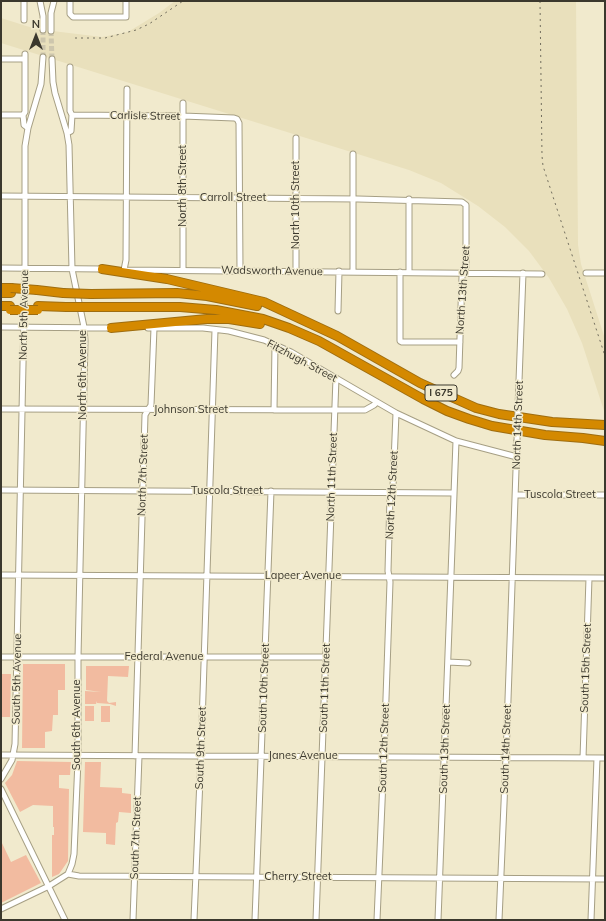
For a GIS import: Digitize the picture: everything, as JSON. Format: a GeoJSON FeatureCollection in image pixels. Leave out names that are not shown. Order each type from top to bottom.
{"type":"FeatureCollection","features":[{"type":"Feature","properties":{"kind":"highway"},"geometry":{"type":"LineString","coordinates":[[102,269],[167,279],[264,302],[292,316]]}},
{"type":"Feature","properties":{"kind":"highway"},"geometry":{"type":"LineString","coordinates":[[1,288],[11,291]]}},
{"type":"Feature","properties":{"kind":"highway"},"geometry":{"type":"LineString","coordinates":[[1,294],[11,291]]}},
{"type":"Feature","properties":{"kind":"highway","name":"I 675"},"geometry":{"type":"LineString","coordinates":[[11,291],[91,294],[178,294],[207,296],[264,307],[292,316],[337,336],[420,383],[476,408],[499,414],[563,423],[605,425]]}},
{"type":"Feature","properties":{"kind":"highway","name":"I 675"},"geometry":{"type":"LineString","coordinates":[[1,306],[10,308],[180,307],[216,310],[263,319],[300,333],[336,350],[447,411],[492,426],[545,435],[605,438]]}},
{"type":"Feature","properties":{"kind":"highway"},"geometry":{"type":"LineString","coordinates":[[1,310],[10,308]]}},
{"type":"Feature","properties":{"kind":"highway"},"geometry":{"type":"LineString","coordinates":[[111,328],[171,322],[229,319],[252,322],[300,333]]}},
{"type":"Feature","properties":{"kind":"highway"},"geometry":{"type":"LineString","coordinates":[[583,438],[605,441]]}},
{"type":"Feature","properties":{"kind":"street"},"geometry":{"type":"LineString","coordinates":[[24,1],[24,20]]}},
{"type":"Feature","properties":{"kind":"street"},"geometry":{"type":"LineString","coordinates":[[40,1],[43,16],[43,30]]}},
{"type":"Feature","properties":{"kind":"street"},"geometry":{"type":"LineString","coordinates":[[51,31],[51,13],[54,1]]}},
{"type":"Feature","properties":{"kind":"street"},"geometry":{"type":"LineString","coordinates":[[70,1],[71,16],[126,17],[126,1]]}},
{"type":"Feature","properties":{"kind":"street"},"geometry":{"type":"LineString","coordinates":[[1,59],[25,56],[25,112],[23,115],[24,125],[28,128]]}},
{"type":"Feature","properties":{"kind":"street","name":"North 5th Avenue"},"geometry":{"type":"LineString","coordinates":[[18,575],[25,269],[24,158],[28,128],[41,84],[43,57]]}},
{"type":"Feature","properties":{"kind":"street","name":"North 6th Avenue"},"geometry":{"type":"LineString","coordinates":[[52,59],[55,94],[67,133],[70,160],[72,269],[84,327],[85,341],[79,575]]}},
{"type":"Feature","properties":{"kind":"street"},"geometry":{"type":"LineString","coordinates":[[67,133],[71,131],[72,115],[70,111],[70,67]]}},
{"type":"Feature","properties":{"kind":"street"},"geometry":{"type":"LineString","coordinates":[[124,270],[126,260],[127,89]]}},
{"type":"Feature","properties":{"kind":"street","name":"North 8th Street"},"geometry":{"type":"LineString","coordinates":[[183,103],[183,270]]}},
{"type":"Feature","properties":{"kind":"street"},"geometry":{"type":"LineString","coordinates":[[1,115],[23,115]]}},
{"type":"Feature","properties":{"kind":"street","name":"Carlisle Street"},"geometry":{"type":"LineString","coordinates":[[72,115],[234,118],[239,123],[239,198]]}},
{"type":"Feature","properties":{"kind":"street","name":"North 10th Street"},"geometry":{"type":"LineString","coordinates":[[296,138],[296,271]]}},
{"type":"Feature","properties":{"kind":"street"},"geometry":{"type":"LineString","coordinates":[[353,154],[353,271]]}},
{"type":"Feature","properties":{"kind":"street","name":"Carroll Street"},"geometry":{"type":"LineString","coordinates":[[1,196],[353,198],[459,201],[464,203]]}},
{"type":"Feature","properties":{"kind":"street"},"geometry":{"type":"LineString","coordinates":[[239,198],[240,270]]}},
{"type":"Feature","properties":{"kind":"street"},"geometry":{"type":"LineString","coordinates":[[409,199],[409,272]]}},
{"type":"Feature","properties":{"kind":"street","name":"North 13th Street"},"geometry":{"type":"LineString","coordinates":[[454,375],[459,368],[462,278],[466,267],[466,208],[464,203]]}},
{"type":"Feature","properties":{"kind":"street","name":"Wadsworth Avenue"},"geometry":{"type":"LineString","coordinates":[[1,268],[542,274]]}},
{"type":"Feature","properties":{"kind":"street"},"geometry":{"type":"LineString","coordinates":[[338,311],[339,271]]}},
{"type":"Feature","properties":{"kind":"street"},"geometry":{"type":"LineString","coordinates":[[400,272],[400,341],[460,342]]}},
{"type":"Feature","properties":{"kind":"street","name":"North 14th Street"},"geometry":{"type":"LineString","coordinates":[[512,578],[523,273]]}},
{"type":"Feature","properties":{"kind":"street"},"geometry":{"type":"LineString","coordinates":[[586,273],[605,273]]}},
{"type":"Feature","properties":{"kind":"street","name":"Fitzhugh Street"},"geometry":{"type":"LineString","coordinates":[[1,327],[154,328],[215,330],[248,335],[275,345],[396,413],[456,441],[517,457]]}},
{"type":"Feature","properties":{"kind":"street","name":"North 7th Street"},"geometry":{"type":"LineString","coordinates":[[141,575],[145,414],[151,405],[154,328]]}},
{"type":"Feature","properties":{"kind":"street","name":"South 9th Street"},"geometry":{"type":"LineString","coordinates":[[194,920],[215,330]]}},
{"type":"Feature","properties":{"kind":"street"},"geometry":{"type":"LineString","coordinates":[[274,410],[275,345]]}},
{"type":"Feature","properties":{"kind":"street","name":"North 11th Street"},"geometry":{"type":"LineString","coordinates":[[329,577],[336,378]]}},
{"type":"Feature","properties":{"kind":"street","name":"Johnson Street"},"geometry":{"type":"LineString","coordinates":[[1,409],[365,410],[377,402]]}},
{"type":"Feature","properties":{"kind":"street","name":"North 12th Street"},"geometry":{"type":"LineString","coordinates":[[388,577],[390,496],[393,487],[396,413]]}},
{"type":"Feature","properties":{"kind":"street"},"geometry":{"type":"LineString","coordinates":[[451,578],[456,441]]}},
{"type":"Feature","properties":{"kind":"street","name":"Tuscola Street"},"geometry":{"type":"LineString","coordinates":[[1,490],[454,493]]}},
{"type":"Feature","properties":{"kind":"street"},"geometry":{"type":"LineString","coordinates":[[268,576],[271,491]]}},
{"type":"Feature","properties":{"kind":"street","name":"Tuscola Street"},"geometry":{"type":"LineString","coordinates":[[516,494],[605,495]]}},
{"type":"Feature","properties":{"kind":"street","name":"Lapeer Avenue"},"geometry":{"type":"LineString","coordinates":[[1,575],[605,578]]}},
{"type":"Feature","properties":{"kind":"street","name":"South 5th Avenue"},"geometry":{"type":"LineString","coordinates":[[1,779],[10,765],[15,744],[18,575]]}},
{"type":"Feature","properties":{"kind":"street","name":"South 6th Avenue"},"geometry":{"type":"LineString","coordinates":[[68,874],[74,854],[77,756],[79,575]]}},
{"type":"Feature","properties":{"kind":"street","name":"South 7th Street"},"geometry":{"type":"LineString","coordinates":[[133,920],[141,575]]}},
{"type":"Feature","properties":{"kind":"street","name":"South 10th Street"},"geometry":{"type":"LineString","coordinates":[[255,920],[268,576]]}},
{"type":"Feature","properties":{"kind":"street","name":"South 11th Street"},"geometry":{"type":"LineString","coordinates":[[316,920],[329,577]]}},
{"type":"Feature","properties":{"kind":"street","name":"South 12th Street"},"geometry":{"type":"LineString","coordinates":[[377,920],[390,582],[388,577]]}},
{"type":"Feature","properties":{"kind":"street","name":"South 13th Street"},"geometry":{"type":"LineString","coordinates":[[438,920],[451,578]]}},
{"type":"Feature","properties":{"kind":"street","name":"South 14th Street"},"geometry":{"type":"LineString","coordinates":[[499,920],[512,578]]}},
{"type":"Feature","properties":{"kind":"street","name":"South 15th Street"},"geometry":{"type":"LineString","coordinates":[[583,758],[589,578]]}},
{"type":"Feature","properties":{"kind":"street","name":"Federal Avenue"},"geometry":{"type":"LineString","coordinates":[[1,657],[326,657]]}},
{"type":"Feature","properties":{"kind":"street"},"geometry":{"type":"LineString","coordinates":[[448,662],[468,663]]}},
{"type":"Feature","properties":{"kind":"street","name":"Janes Avenue"},"geometry":{"type":"LineString","coordinates":[[1,755],[605,758]]}},
{"type":"Feature","properties":{"kind":"street"},"geometry":{"type":"LineString","coordinates":[[591,920],[598,758]]}},
{"type":"Feature","properties":{"kind":"street"},"geometry":{"type":"LineString","coordinates":[[1,789],[65,920]]}},
{"type":"Feature","properties":{"kind":"street"},"geometry":{"type":"LineString","coordinates":[[1,909],[49,886],[68,874]]}},
{"type":"Feature","properties":{"kind":"street","name":"Cherry Street"},"geometry":{"type":"LineString","coordinates":[[68,874],[79,876],[605,879]]}},
{"type":"Feature","properties":{"kind":"shaded area"},"geometry":{"type":"Polygon","coordinates":[[[175,1],[576,1],[578,245],[581,264],[605,339],[605,414],[582,343],[567,309],[549,278],[529,251],[505,227],[478,206],[441,183],[409,170],[1,43],[1,18],[36,29],[102,37],[128,32],[159,13],[175,1]]]}},
{"type":"Feature","properties":{"kind":"shaded area"},"geometry":{"type":"Polygon","coordinates":[[[23,664],[65,664],[65,690],[58,690],[58,715],[53,715],[52,731],[45,732],[45,748],[22,748],[23,664]]]}},
{"type":"Feature","properties":{"kind":"shaded area"},"geometry":{"type":"Polygon","coordinates":[[[86,666],[129,666],[128,677],[108,676],[107,701],[109,703],[116,702],[116,706],[97,703],[97,701],[96,704],[85,704],[85,691],[101,692],[86,690],[86,666]]]}},
{"type":"Feature","properties":{"kind":"shaded area"},"geometry":{"type":"Polygon","coordinates":[[[1,674],[11,674],[10,717],[1,717],[1,674]]]}},
{"type":"Feature","properties":{"kind":"shaded area"},"geometry":{"type":"Polygon","coordinates":[[[85,706],[94,706],[94,721],[85,721],[85,706]]]}},
{"type":"Feature","properties":{"kind":"shaded area"},"geometry":{"type":"Polygon","coordinates":[[[101,706],[110,706],[110,722],[101,722],[101,706]]]}},
{"type":"Feature","properties":{"kind":"shaded area"},"geometry":{"type":"Polygon","coordinates":[[[17,761],[71,762],[70,775],[59,775],[59,788],[69,789],[68,861],[59,874],[52,877],[52,835],[54,835],[53,806],[33,805],[20,812],[5,783],[12,775],[17,761]]]}},
{"type":"Feature","properties":{"kind":"shaded area"},"geometry":{"type":"Polygon","coordinates":[[[85,762],[101,762],[100,787],[122,788],[122,793],[131,794],[131,813],[119,812],[118,822],[116,823],[115,845],[106,844],[106,833],[83,832],[85,762]]]}},
{"type":"Feature","properties":{"kind":"shaded area"},"geometry":{"type":"Polygon","coordinates":[[[1,841],[11,862],[26,855],[41,883],[1,903],[1,841]]]}},
{"type":"Feature","properties":{"kind":"tunnel"},"geometry":{"type":"LineString","coordinates":[[43,30],[43,57]]}},
{"type":"Feature","properties":{"kind":"tunnel"},"geometry":{"type":"LineString","coordinates":[[51,31],[52,59]]}},
{"type":"Feature","properties":{"kind":"railway"},"geometry":{"type":"LineString","coordinates":[[75,38],[105,38],[136,30],[149,24],[183,1]]}},
{"type":"Feature","properties":{"kind":"railway"},"geometry":{"type":"LineString","coordinates":[[540,1],[543,166],[605,356]]}}]}
